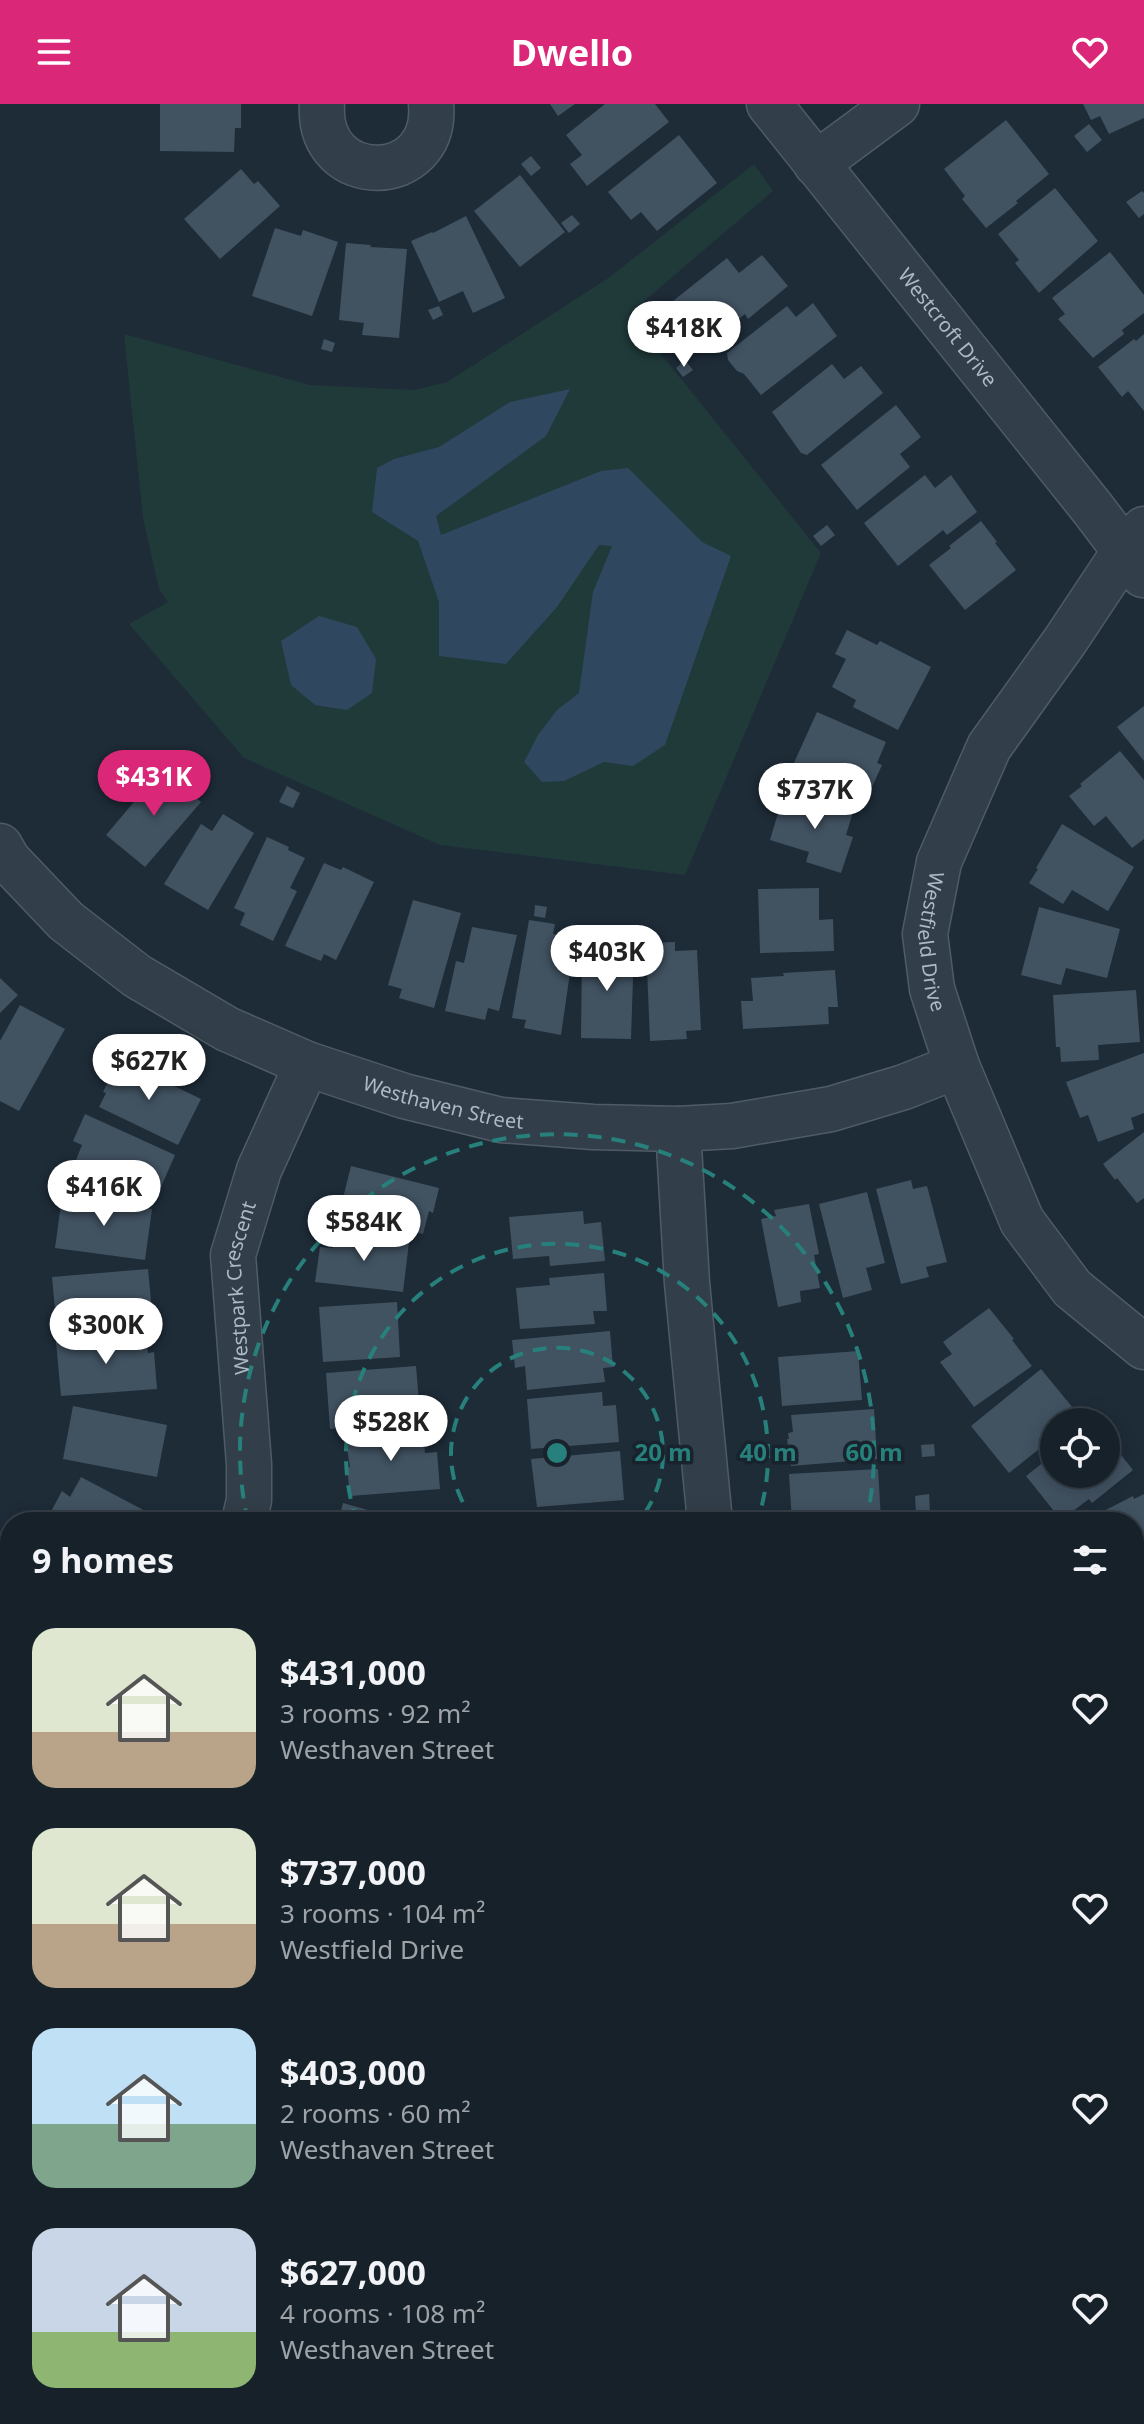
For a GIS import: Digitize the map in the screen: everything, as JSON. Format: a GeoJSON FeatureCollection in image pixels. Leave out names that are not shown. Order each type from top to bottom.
{"type":"FeatureCollection","features":[{"type":"Feature","properties":{"kind":"street"},"geometry":{"type":"LineString","coordinates":[[322,104],[322,126],[327,140],[349,162],[373,169],[406,161],[420,148],[428,137],[433,118],[431,104]]}},
{"type":"Feature","properties":{"kind":"street","name":"Westcroft Drive"},"geometry":{"type":"LineString","coordinates":[[769,104],[1084,497],[1137,553]]}},
{"type":"Feature","properties":{"kind":"street"},"geometry":{"type":"LineString","coordinates":[[816,164],[897,104]]}},
{"type":"Feature","properties":{"kind":"street","name":"Westfield Drive"},"geometry":{"type":"LineString","coordinates":[[1137,553],[1065,641],[989,747],[939,862],[925,934],[932,989],[957,1066],[1022,1221],[1072,1288],[1144,1347]]}},
{"type":"Feature","properties":{"kind":"street","name":"Westhaven Street"},"geometry":{"type":"LineString","coordinates":[[0,846],[8,860],[66,921],[137,976],[227,1029],[307,1064],[404,1096],[501,1120],[593,1127],[678,1129],[732,1126],[831,1109],[904,1087],[957,1066]]}},
{"type":"Feature","properties":{"kind":"street","name":"Westpark Crescent"},"geometry":{"type":"LineString","coordinates":[[246,1512],[249,1464],[233,1255],[259,1170],[307,1064]]}},
{"type":"Feature","properties":{"kind":"street"},"geometry":{"type":"LineString","coordinates":[[678,1129],[687,1283],[709,1512]]}},
{"type":"Feature","properties":{"kind":"green space"},"geometry":{"type":"Polygon","coordinates":[[[754,164],[773,191],[629,314],[821,553],[685,875],[440,845],[244,758],[129,624],[168,602],[159,589],[143,518],[124,334],[310,385],[415,390],[447,382],[607,279],[754,164]]]}},
{"type":"Feature","properties":{"kind":"water"},"geometry":{"type":"Polygon","coordinates":[[[570,389],[546,436],[436,516],[441,535],[601,471],[628,468],[702,542],[731,556],[665,745],[633,766],[604,762],[564,781],[542,782],[524,762],[538,735],[557,710],[579,693],[593,592],[612,546],[599,545],[557,607],[506,664],[439,656],[439,602],[418,541],[372,512],[377,468],[394,459],[439,447],[510,402],[570,389]]]}},
{"type":"Feature","properties":{"kind":"water"},"geometry":{"type":"Polygon","coordinates":[[[319,616],[357,627],[376,659],[372,693],[347,710],[315,705],[291,685],[281,641],[319,616]]]}},
{"type":"Feature","properties":{"kind":"building"},"geometry":{"type":"Polygon","coordinates":[[[160,104],[241,104],[241,128],[235,128],[234,152],[160,151],[160,104]]]}},
{"type":"Feature","properties":{"kind":"building"},"geometry":{"type":"Polygon","coordinates":[[[550,104],[575,104],[558,116],[550,104]]]}},
{"type":"Feature","properties":{"kind":"building"},"geometry":{"type":"Polygon","coordinates":[[[605,104],[655,104],[669,122],[587,186],[570,164],[582,155],[566,135],[605,104]]]}},
{"type":"Feature","properties":{"kind":"building"},"geometry":{"type":"Polygon","coordinates":[[[1083,104],[1144,104],[1144,118],[1109,134],[1100,116],[1091,120],[1083,104]]]}},
{"type":"Feature","properties":{"kind":"building"},"geometry":{"type":"Polygon","coordinates":[[[1006,120],[1049,174],[986,228],[962,199],[965,196],[944,169],[1006,120]]]}},
{"type":"Feature","properties":{"kind":"building"},"geometry":{"type":"Polygon","coordinates":[[[1089,124],[1102,140],[1087,152],[1074,136],[1089,124]]]}},
{"type":"Feature","properties":{"kind":"building"},"geometry":{"type":"Polygon","coordinates":[[[679,135],[717,183],[657,231],[641,212],[631,220],[608,192],[679,135]]]}},
{"type":"Feature","properties":{"kind":"building"},"geometry":{"type":"Polygon","coordinates":[[[531,156],[541,168],[531,176],[521,164],[531,156]]]}},
{"type":"Feature","properties":{"kind":"building"},"geometry":{"type":"Polygon","coordinates":[[[241,169],[254,184],[258,181],[280,206],[220,259],[184,219],[241,169]]]}},
{"type":"Feature","properties":{"kind":"building"},"geometry":{"type":"Polygon","coordinates":[[[520,175],[565,232],[520,267],[474,211],[520,175]]]}},
{"type":"Feature","properties":{"kind":"building"},"geometry":{"type":"Polygon","coordinates":[[[1055,188],[1098,241],[1039,293],[1015,263],[1019,260],[998,234],[1055,188]]]}},
{"type":"Feature","properties":{"kind":"building"},"geometry":{"type":"Polygon","coordinates":[[[1142,191],[1144,214],[1139,218],[1126,202],[1142,191]]]}},
{"type":"Feature","properties":{"kind":"building"},"geometry":{"type":"Polygon","coordinates":[[[572,215],[580,224],[569,233],[561,223],[572,215]]]}},
{"type":"Feature","properties":{"kind":"building"},"geometry":{"type":"Polygon","coordinates":[[[466,216],[505,298],[473,313],[463,291],[439,302],[411,241],[466,216]]]}},
{"type":"Feature","properties":{"kind":"building"},"geometry":{"type":"Polygon","coordinates":[[[275,228],[301,236],[303,230],[338,242],[312,316],[252,296],[275,228]]]}},
{"type":"Feature","properties":{"kind":"building"},"geometry":{"type":"Polygon","coordinates":[[[346,243],[407,249],[399,338],[362,335],[364,323],[339,320],[346,243]]]}},
{"type":"Feature","properties":{"kind":"building"},"geometry":{"type":"Polygon","coordinates":[[[1110,252],[1144,295],[1144,313],[1122,330],[1124,334],[1093,358],[1058,319],[1065,314],[1052,298],[1110,252]]]}},
{"type":"Feature","properties":{"kind":"building"},"geometry":{"type":"Polygon","coordinates":[[[762,255],[788,286],[748,319],[745,314],[708,344],[704,342],[673,301],[727,258],[739,273],[762,255]]]}},
{"type":"Feature","properties":{"kind":"building"},"geometry":{"type":"Polygon","coordinates":[[[813,303],[837,336],[761,395],[728,360],[727,353],[787,306],[796,317],[813,303]]]}},
{"type":"Feature","properties":{"kind":"building"},"geometry":{"type":"Polygon","coordinates":[[[439,306],[443,315],[433,320],[428,310],[439,306]]]}},
{"type":"Feature","properties":{"kind":"building"},"geometry":{"type":"Polygon","coordinates":[[[1144,334],[1144,411],[1128,391],[1122,397],[1098,367],[1144,334]]]}},
{"type":"Feature","properties":{"kind":"building"},"geometry":{"type":"Polygon","coordinates":[[[324,339],[335,343],[332,352],[321,349],[324,339]]]}},
{"type":"Feature","properties":{"kind":"building"},"geometry":{"type":"Polygon","coordinates":[[[685,360],[693,370],[683,377],[676,368],[685,360]]]}},
{"type":"Feature","properties":{"kind":"building"},"geometry":{"type":"Polygon","coordinates":[[[832,364],[844,379],[861,366],[883,393],[807,455],[801,453],[772,412],[832,364]]]}},
{"type":"Feature","properties":{"kind":"building"},"geometry":{"type":"Polygon","coordinates":[[[896,405],[921,437],[900,454],[910,467],[857,510],[821,465],[896,405]]]}},
{"type":"Feature","properties":{"kind":"building"},"geometry":{"type":"Polygon","coordinates":[[[925,475],[935,488],[951,475],[977,512],[947,535],[943,530],[898,566],[864,523],[925,475]]]}},
{"type":"Feature","properties":{"kind":"building"},"geometry":{"type":"Polygon","coordinates":[[[981,521],[1016,570],[965,610],[929,565],[981,521]]]}},
{"type":"Feature","properties":{"kind":"building"},"geometry":{"type":"Polygon","coordinates":[[[827,525],[835,535],[821,546],[813,536],[827,525]]]}},
{"type":"Feature","properties":{"kind":"building"},"geometry":{"type":"Polygon","coordinates":[[[847,630],[877,645],[880,641],[931,667],[898,730],[853,707],[856,700],[832,687],[846,659],[835,654],[847,630]]]}},
{"type":"Feature","properties":{"kind":"building"},"geometry":{"type":"Polygon","coordinates":[[[1144,706],[1144,761],[1117,727],[1144,706]]]}},
{"type":"Feature","properties":{"kind":"building"},"geometry":{"type":"Polygon","coordinates":[[[817,712],[886,742],[877,763],[882,765],[867,798],[793,765],[817,712]]]}},
{"type":"Feature","properties":{"kind":"building"},"geometry":{"type":"Polygon","coordinates":[[[1120,751],[1144,780],[1144,839],[1132,848],[1106,816],[1094,826],[1069,796],[1120,751]]]}},
{"type":"Feature","properties":{"kind":"building"},"geometry":{"type":"Polygon","coordinates":[[[162,769],[201,802],[145,867],[106,835],[162,769]]]}},
{"type":"Feature","properties":{"kind":"building"},"geometry":{"type":"Polygon","coordinates":[[[287,786],[300,793],[293,808],[279,802],[287,786]]]}},
{"type":"Feature","properties":{"kind":"building"},"geometry":{"type":"Polygon","coordinates":[[[791,792],[853,812],[846,835],[853,837],[841,873],[806,862],[809,852],[770,840],[778,813],[784,815],[791,792]]]}},
{"type":"Feature","properties":{"kind":"building"},"geometry":{"type":"Polygon","coordinates":[[[223,814],[254,833],[208,910],[164,884],[201,824],[212,831],[223,814]]]}},
{"type":"Feature","properties":{"kind":"building"},"geometry":{"type":"Polygon","coordinates":[[[1062,824],[1134,867],[1108,911],[1072,890],[1063,904],[1029,883],[1062,824]]]}},
{"type":"Feature","properties":{"kind":"building"},"geometry":{"type":"Polygon","coordinates":[[[267,837],[305,858],[290,888],[297,891],[273,941],[240,925],[245,913],[234,908],[267,837]]]}},
{"type":"Feature","properties":{"kind":"building"},"geometry":{"type":"Polygon","coordinates":[[[324,863],[341,870],[343,867],[374,882],[336,960],[324,954],[321,961],[285,946],[324,863]]]}},
{"type":"Feature","properties":{"kind":"building"},"geometry":{"type":"Polygon","coordinates":[[[819,888],[819,920],[833,919],[834,951],[760,953],[758,889],[819,888]]]}},
{"type":"Feature","properties":{"kind":"building"},"geometry":{"type":"Polygon","coordinates":[[[413,900],[461,913],[434,1008],[399,998],[402,989],[388,985],[413,900]]]}},
{"type":"Feature","properties":{"kind":"building"},"geometry":{"type":"Polygon","coordinates":[[[535,905],[547,907],[545,918],[534,916],[535,905]]]}},
{"type":"Feature","properties":{"kind":"building"},"geometry":{"type":"Polygon","coordinates":[[[1039,907],[1120,929],[1107,978],[1066,968],[1061,985],[1021,975],[1039,907]]]}},
{"type":"Feature","properties":{"kind":"building"},"geometry":{"type":"Polygon","coordinates":[[[529,920],[555,924],[553,934],[575,938],[561,1035],[524,1028],[526,1020],[512,1018],[529,920]]]}},
{"type":"Feature","properties":{"kind":"building"},"geometry":{"type":"Polygon","coordinates":[[[472,927],[517,935],[499,1011],[488,1008],[485,1020],[445,1011],[456,961],[464,963],[472,927]]]}},
{"type":"Feature","properties":{"kind":"building"},"geometry":{"type":"Polygon","coordinates":[[[675,942],[675,951],[697,950],[701,1030],[686,1031],[687,1039],[650,1041],[646,943],[675,942]]]}},
{"type":"Feature","properties":{"kind":"building"},"geometry":{"type":"Polygon","coordinates":[[[597,948],[634,948],[631,1039],[581,1038],[582,951],[597,951],[597,948]]]}},
{"type":"Feature","properties":{"kind":"building"},"geometry":{"type":"Polygon","coordinates":[[[835,970],[838,1007],[828,1007],[829,1024],[743,1029],[741,1001],[753,1001],[751,978],[835,970]]]}},
{"type":"Feature","properties":{"kind":"building"},"geometry":{"type":"Polygon","coordinates":[[[0,978],[18,995],[0,1013],[0,978]]]}},
{"type":"Feature","properties":{"kind":"building"},"geometry":{"type":"Polygon","coordinates":[[[1136,990],[1140,1042],[1098,1045],[1099,1060],[1061,1062],[1060,1047],[1056,1047],[1053,995],[1136,990]]]}},
{"type":"Feature","properties":{"kind":"building"},"geometry":{"type":"Polygon","coordinates":[[[20,1005],[65,1029],[19,1111],[0,1101],[0,1041],[20,1005]]]}},
{"type":"Feature","properties":{"kind":"building"},"geometry":{"type":"Polygon","coordinates":[[[1144,1053],[1144,1113],[1131,1118],[1134,1129],[1098,1142],[1088,1115],[1080,1118],[1066,1082],[1144,1053]]]}},
{"type":"Feature","properties":{"kind":"building"},"geometry":{"type":"Polygon","coordinates":[[[119,1059],[201,1099],[178,1145],[99,1107],[119,1059]]]}},
{"type":"Feature","properties":{"kind":"building"},"geometry":{"type":"Polygon","coordinates":[[[85,1114],[175,1155],[161,1187],[152,1183],[146,1197],[74,1165],[82,1145],[73,1141],[85,1114]]]}},
{"type":"Feature","properties":{"kind":"building"},"geometry":{"type":"Polygon","coordinates":[[[1144,1132],[1144,1198],[1137,1203],[1103,1164],[1144,1132]]]}},
{"type":"Feature","properties":{"kind":"building"},"geometry":{"type":"Polygon","coordinates":[[[351,1166],[439,1188],[433,1213],[429,1211],[423,1234],[339,1214],[351,1166]]]}},
{"type":"Feature","properties":{"kind":"building"},"geometry":{"type":"Polygon","coordinates":[[[911,1180],[913,1189],[927,1186],[947,1262],[926,1267],[929,1277],[901,1284],[876,1189],[911,1180]]]}},
{"type":"Feature","properties":{"kind":"building"},"geometry":{"type":"Polygon","coordinates":[[[867,1192],[885,1263],[866,1268],[872,1290],[843,1298],[819,1204],[867,1192]]]}},
{"type":"Feature","properties":{"kind":"building"},"geometry":{"type":"Polygon","coordinates":[[[62,1197],[152,1209],[145,1260],[55,1248],[62,1197]]]}},
{"type":"Feature","properties":{"kind":"building"},"geometry":{"type":"Polygon","coordinates":[[[809,1204],[819,1254],[814,1255],[820,1288],[800,1291],[801,1302],[778,1307],[761,1219],[776,1216],[774,1210],[809,1204]]]}},
{"type":"Feature","properties":{"kind":"building"},"geometry":{"type":"Polygon","coordinates":[[[583,1211],[584,1224],[601,1222],[605,1261],[550,1266],[549,1256],[513,1259],[509,1217],[583,1211]]]}},
{"type":"Feature","properties":{"kind":"building"},"geometry":{"type":"Polygon","coordinates":[[[335,1233],[409,1242],[403,1292],[315,1282],[320,1247],[333,1248],[335,1233]]]}},
{"type":"Feature","properties":{"kind":"building"},"geometry":{"type":"Polygon","coordinates":[[[148,1269],[153,1322],[57,1331],[52,1277],[148,1269]]]}},
{"type":"Feature","properties":{"kind":"building"},"geometry":{"type":"Polygon","coordinates":[[[604,1273],[607,1311],[593,1311],[595,1324],[520,1329],[516,1288],[550,1285],[549,1278],[604,1273]]]}},
{"type":"Feature","properties":{"kind":"building"},"geometry":{"type":"Polygon","coordinates":[[[397,1302],[400,1357],[323,1362],[319,1307],[397,1302]]]}},
{"type":"Feature","properties":{"kind":"building"},"geometry":{"type":"Polygon","coordinates":[[[989,1308],[1032,1366],[974,1407],[940,1362],[952,1354],[943,1342],[989,1308]]]}},
{"type":"Feature","properties":{"kind":"building"},"geometry":{"type":"Polygon","coordinates":[[[610,1331],[613,1367],[603,1368],[605,1382],[527,1390],[525,1366],[515,1368],[512,1340],[610,1331]]]}},
{"type":"Feature","properties":{"kind":"building"},"geometry":{"type":"Polygon","coordinates":[[[146,1335],[148,1353],[154,1352],[157,1389],[61,1396],[56,1342],[146,1335]]]}},
{"type":"Feature","properties":{"kind":"building"},"geometry":{"type":"Polygon","coordinates":[[[858,1351],[862,1400],[782,1406],[778,1357],[858,1351]]]}},
{"type":"Feature","properties":{"kind":"building"},"geometry":{"type":"Polygon","coordinates":[[[416,1366],[419,1402],[404,1403],[405,1415],[367,1418],[368,1425],[330,1429],[326,1373],[416,1366]]]}},
{"type":"Feature","properties":{"kind":"building"},"geometry":{"type":"Polygon","coordinates":[[[1041,1369],[1073,1408],[1040,1408],[1040,1448],[1009,1473],[971,1426],[1041,1369]]]}},
{"type":"Feature","properties":{"kind":"building"},"geometry":{"type":"Polygon","coordinates":[[[602,1392],[603,1406],[616,1405],[619,1442],[531,1449],[527,1399],[602,1392]]]}},
{"type":"Feature","properties":{"kind":"building"},"geometry":{"type":"Polygon","coordinates":[[[73,1406],[167,1425],[157,1477],[63,1459],[73,1406]]]}},
{"type":"Feature","properties":{"kind":"building"},"geometry":{"type":"Polygon","coordinates":[[[874,1409],[877,1459],[791,1466],[787,1439],[788,1433],[793,1432],[791,1415],[874,1409]]]}},
{"type":"Feature","properties":{"kind":"building"},"geometry":{"type":"Polygon","coordinates":[[[423,1429],[425,1453],[437,1452],[440,1489],[350,1496],[347,1467],[350,1467],[345,1436],[423,1429]]]}},
{"type":"Feature","properties":{"kind":"building"},"geometry":{"type":"Polygon","coordinates":[[[934,1444],[935,1456],[922,1457],[921,1445],[934,1444]]]}},
{"type":"Feature","properties":{"kind":"building"},"geometry":{"type":"Polygon","coordinates":[[[620,1451],[624,1500],[537,1507],[531,1459],[620,1451]]]}},
{"type":"Feature","properties":{"kind":"building"},"geometry":{"type":"Polygon","coordinates":[[[1120,1454],[1133,1470],[1120,1480],[1120,1454]]]}},
{"type":"Feature","properties":{"kind":"building"},"geometry":{"type":"Polygon","coordinates":[[[1040,1465],[1040,1488],[1111,1488],[1092,1503],[1089,1499],[1072,1512],[1055,1512],[1026,1476],[1040,1465]]]}},
{"type":"Feature","properties":{"kind":"building"},"geometry":{"type":"Polygon","coordinates":[[[878,1469],[881,1512],[791,1512],[789,1474],[878,1469]]]}},
{"type":"Feature","properties":{"kind":"building"},"geometry":{"type":"Polygon","coordinates":[[[81,1477],[147,1512],[51,1512],[62,1491],[70,1497],[81,1477]]]}},
{"type":"Feature","properties":{"kind":"building"},"geometry":{"type":"Polygon","coordinates":[[[929,1494],[930,1511],[916,1512],[915,1496],[929,1494]]]}},
{"type":"Feature","properties":{"kind":"building"},"geometry":{"type":"Polygon","coordinates":[[[1144,1494],[1144,1512],[1102,1512],[1133,1496],[1134,1499],[1144,1494]]]}},
{"type":"Feature","properties":{"kind":"building"},"geometry":{"type":"Polygon","coordinates":[[[343,1503],[375,1512],[341,1512],[343,1503]]]}}]}
